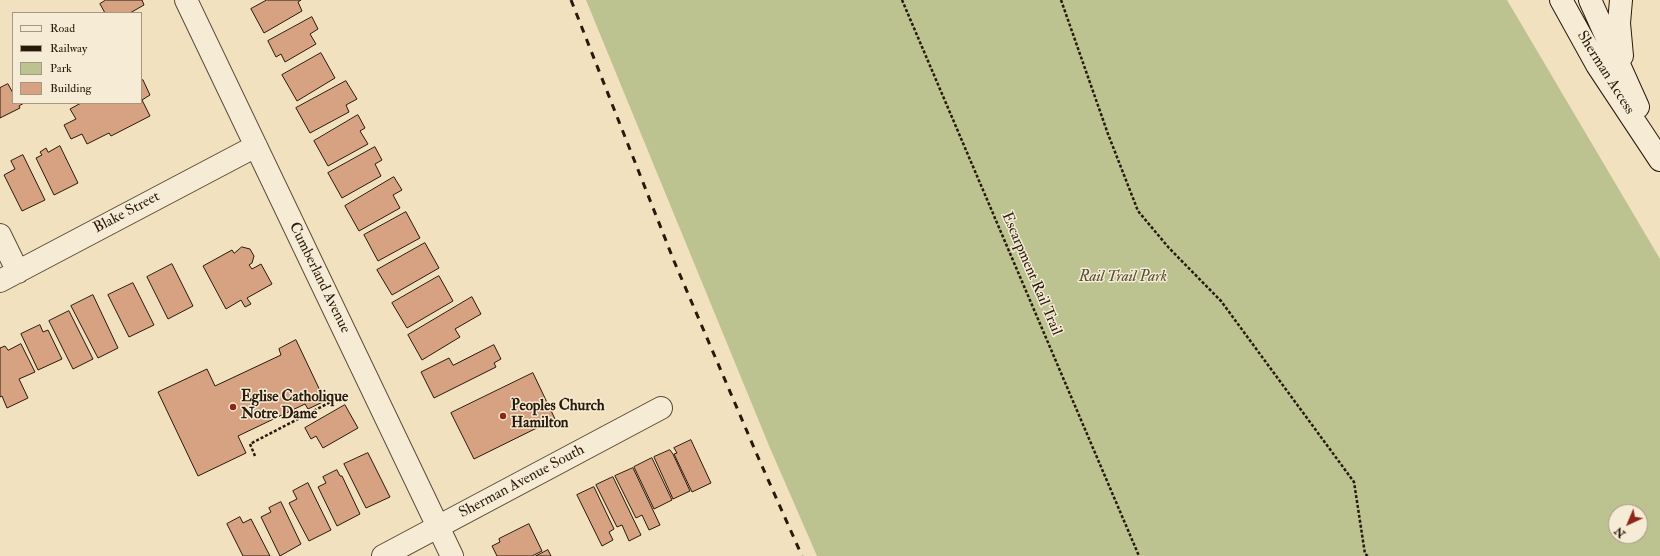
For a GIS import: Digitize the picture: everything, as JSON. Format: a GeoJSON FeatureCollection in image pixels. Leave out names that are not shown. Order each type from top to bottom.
{"type":"FeatureCollection","features":[{"type":"Feature","properties":{"kind":"street","name":"Cumberland Avenue"},"geometry":{"type":"LineString","coordinates":[[186,0],[452,556]]}},
{"type":"Feature","properties":{"kind":"street","name":"Sherman Access"},"geometry":{"type":"LineString","coordinates":[[1561,0],[1597,65],[1656,153]]}},
{"type":"Feature","properties":{"kind":"street","name":"Sherman Access"},"geometry":{"type":"LineString","coordinates":[[1590,0],[1640,112],[1656,153]]}},
{"type":"Feature","properties":{"kind":"street"},"geometry":{"type":"LineString","coordinates":[[1621,0],[1619,23],[1622,58],[1626,81]]}},
{"type":"Feature","properties":{"kind":"street","name":"Blake Street"},"geometry":{"type":"LineString","coordinates":[[9,276],[256,146]]}},
{"type":"Feature","properties":{"kind":"street"},"geometry":{"type":"LineString","coordinates":[[0,235],[9,276]]}},
{"type":"Feature","properties":{"kind":"street","name":"Sherman Avenue South"},"geometry":{"type":"LineString","coordinates":[[383,556],[661,408]]}},
{"type":"Feature","properties":{"kind":"path","name":"Escarpment Rail Trail"},"geometry":{"type":"LineString","coordinates":[[902,0],[1139,556]]}},
{"type":"Feature","properties":{"kind":"path"},"geometry":{"type":"LineString","coordinates":[[1061,0],[1108,134],[1138,211],[1169,248],[1221,301],[1354,482],[1365,554],[1368,556]]}},
{"type":"Feature","properties":{"kind":"path"},"geometry":{"type":"LineString","coordinates":[[255,456],[250,444],[344,395]]}},
{"type":"Feature","properties":{"kind":"green space","name":"Rail Trail Park"},"geometry":{"type":"Polygon","coordinates":[[[586,0],[1507,0],[1660,259],[1660,556],[817,556],[770,448],[586,0]]]}},
{"type":"Feature","properties":{"kind":"building"},"geometry":{"type":"Polygon","coordinates":[[[106,0],[142,0],[144,5],[132,12],[104,12],[100,4],[106,0]]]}},
{"type":"Feature","properties":{"kind":"building"},"geometry":{"type":"Polygon","coordinates":[[[267,0],[301,0],[298,2],[302,11],[264,33],[251,9],[267,0]]]}},
{"type":"Feature","properties":{"kind":"building"},"geometry":{"type":"Polygon","coordinates":[[[312,17],[318,29],[310,34],[316,44],[285,62],[281,54],[276,57],[268,41],[312,17]]]}},
{"type":"Feature","properties":{"kind":"building"},"geometry":{"type":"Polygon","coordinates":[[[321,53],[335,78],[297,101],[282,75],[321,53]]]}},
{"type":"Feature","properties":{"kind":"building"},"geometry":{"type":"Polygon","coordinates":[[[142,80],[150,95],[142,100],[142,80]]]}},
{"type":"Feature","properties":{"kind":"building"},"geometry":{"type":"Polygon","coordinates":[[[346,81],[357,99],[346,105],[349,112],[310,133],[296,108],[346,81]]]}},
{"type":"Feature","properties":{"kind":"building"},"geometry":{"type":"Polygon","coordinates":[[[8,84],[12,91],[12,104],[22,104],[19,106],[20,108],[0,118],[0,88],[8,84]]]}},
{"type":"Feature","properties":{"kind":"building"},"geometry":{"type":"Polygon","coordinates":[[[142,100],[150,116],[111,136],[109,133],[87,144],[82,134],[71,139],[64,125],[76,119],[70,109],[79,104],[142,104],[142,100]]]}},
{"type":"Feature","properties":{"kind":"building"},"geometry":{"type":"Polygon","coordinates":[[[358,115],[365,128],[360,131],[368,144],[328,166],[314,141],[358,115]]]}},
{"type":"Feature","properties":{"kind":"building"},"geometry":{"type":"Polygon","coordinates":[[[60,146],[78,183],[54,195],[36,158],[42,155],[40,152],[46,148],[48,152],[60,146]]]}},
{"type":"Feature","properties":{"kind":"building"},"geometry":{"type":"Polygon","coordinates":[[[375,147],[382,160],[375,164],[381,176],[342,198],[328,173],[375,147]]]}},
{"type":"Feature","properties":{"kind":"building"},"geometry":{"type":"Polygon","coordinates":[[[23,155],[45,200],[22,211],[4,175],[15,169],[11,161],[23,155]]]}},
{"type":"Feature","properties":{"kind":"building"},"geometry":{"type":"Polygon","coordinates":[[[394,177],[402,190],[393,195],[400,208],[359,231],[345,206],[394,177]]]}},
{"type":"Feature","properties":{"kind":"building"},"geometry":{"type":"Polygon","coordinates":[[[406,212],[420,238],[378,261],[364,235],[406,212]]]}},
{"type":"Feature","properties":{"kind":"building"},"geometry":{"type":"Polygon","coordinates":[[[425,243],[439,268],[392,295],[377,270],[425,243]]]}},
{"type":"Feature","properties":{"kind":"building"},"geometry":{"type":"Polygon","coordinates":[[[242,247],[250,249],[254,256],[252,263],[249,265],[252,269],[261,264],[272,284],[247,298],[251,304],[245,307],[241,300],[226,309],[203,266],[232,250],[234,253],[242,247]]]}},
{"type":"Feature","properties":{"kind":"building"},"geometry":{"type":"Polygon","coordinates":[[[172,264],[193,306],[168,319],[147,277],[172,264]]]}},
{"type":"Feature","properties":{"kind":"building"},"geometry":{"type":"Polygon","coordinates":[[[439,276],[453,301],[407,328],[392,303],[439,276]]]}},
{"type":"Feature","properties":{"kind":"building"},"geometry":{"type":"Polygon","coordinates":[[[133,283],[154,325],[129,337],[108,295],[133,283]]]}},
{"type":"Feature","properties":{"kind":"building"},"geometry":{"type":"Polygon","coordinates":[[[93,295],[118,348],[98,358],[71,306],[93,295]]]}},
{"type":"Feature","properties":{"kind":"building"},"geometry":{"type":"Polygon","coordinates":[[[472,297],[481,314],[455,329],[460,337],[422,360],[408,335],[472,297]]]}},
{"type":"Feature","properties":{"kind":"building"},"geometry":{"type":"Polygon","coordinates":[[[69,311],[93,359],[73,369],[49,321],[69,311]]]}},
{"type":"Feature","properties":{"kind":"building"},"geometry":{"type":"Polygon","coordinates":[[[40,325],[43,332],[48,330],[62,359],[38,370],[21,334],[40,325]]]}},
{"type":"Feature","properties":{"kind":"building","name":"Eglise Catholique Notre Dame"},"geometry":{"type":"Polygon","coordinates":[[[296,340],[325,401],[308,409],[305,404],[238,436],[246,453],[198,476],[158,392],[207,369],[215,386],[281,355],[279,349],[296,340]]]}},
{"type":"Feature","properties":{"kind":"building"},"geometry":{"type":"Polygon","coordinates":[[[21,344],[35,372],[19,379],[28,398],[7,408],[2,396],[0,397],[0,348],[5,346],[8,350],[21,344]]]}},
{"type":"Feature","properties":{"kind":"building"},"geometry":{"type":"Polygon","coordinates":[[[494,345],[501,359],[494,363],[496,367],[434,398],[421,372],[449,358],[453,365],[494,345]]]}},
{"type":"Feature","properties":{"kind":"building","name":"Peoples Church Hamilton"},"geometry":{"type":"Polygon","coordinates":[[[533,373],[555,419],[474,459],[451,413],[533,373]]]}},
{"type":"Feature","properties":{"kind":"building"},"geometry":{"type":"Polygon","coordinates":[[[345,405],[358,428],[323,448],[316,436],[311,439],[305,428],[345,405]]]}},
{"type":"Feature","properties":{"kind":"building"},"geometry":{"type":"Polygon","coordinates":[[[691,440],[711,483],[692,492],[674,454],[677,453],[674,448],[691,440]]]}},
{"type":"Feature","properties":{"kind":"building"},"geometry":{"type":"Polygon","coordinates":[[[670,450],[690,491],[673,499],[654,457],[670,450]]]}},
{"type":"Feature","properties":{"kind":"building"},"geometry":{"type":"Polygon","coordinates":[[[368,453],[390,497],[366,508],[344,464],[368,453]]]}},
{"type":"Feature","properties":{"kind":"building"},"geometry":{"type":"Polygon","coordinates":[[[652,458],[672,500],[654,509],[634,467],[652,458]]]}},
{"type":"Feature","properties":{"kind":"building"},"geometry":{"type":"Polygon","coordinates":[[[633,468],[660,525],[649,530],[642,515],[636,518],[615,476],[633,468]]]}},
{"type":"Feature","properties":{"kind":"building"},"geometry":{"type":"Polygon","coordinates":[[[337,470],[340,476],[342,476],[360,514],[337,526],[318,487],[326,483],[323,477],[337,470]]]}},
{"type":"Feature","properties":{"kind":"building"},"geometry":{"type":"Polygon","coordinates":[[[613,477],[641,535],[629,541],[622,525],[617,527],[596,485],[613,477]]]}},
{"type":"Feature","properties":{"kind":"building"},"geometry":{"type":"Polygon","coordinates":[[[308,483],[331,530],[309,541],[289,503],[297,499],[293,491],[308,483]]]}},
{"type":"Feature","properties":{"kind":"building"},"geometry":{"type":"Polygon","coordinates":[[[594,487],[614,529],[609,532],[613,540],[602,546],[577,495],[594,487]]]}},
{"type":"Feature","properties":{"kind":"building"},"geometry":{"type":"Polygon","coordinates":[[[281,502],[301,544],[280,556],[261,517],[271,512],[269,508],[281,502]]]}},
{"type":"Feature","properties":{"kind":"building"},"geometry":{"type":"Polygon","coordinates":[[[240,517],[243,523],[251,519],[270,556],[243,556],[227,524],[240,517]]]}},
{"type":"Feature","properties":{"kind":"building"},"geometry":{"type":"Polygon","coordinates":[[[529,524],[542,551],[532,556],[497,556],[492,546],[500,542],[499,539],[529,524]]]}},
{"type":"Feature","properties":{"kind":"building"},"geometry":{"type":"Polygon","coordinates":[[[548,550],[551,556],[536,556],[548,550]]]}},
{"type":"Feature","properties":{"kind":"railway"},"geometry":{"type":"LineString","coordinates":[[571,0],[674,261],[802,556]]}},
{"type":"Feature","properties":{"kind":"place","name":"Eglise Catholique Notre Dame"},"geometry":{"type":"Point","coordinates":[233,407]}},
{"type":"Feature","properties":{"kind":"place","name":"Peoples Church Hamilton"},"geometry":{"type":"Point","coordinates":[503,416]}}]}
